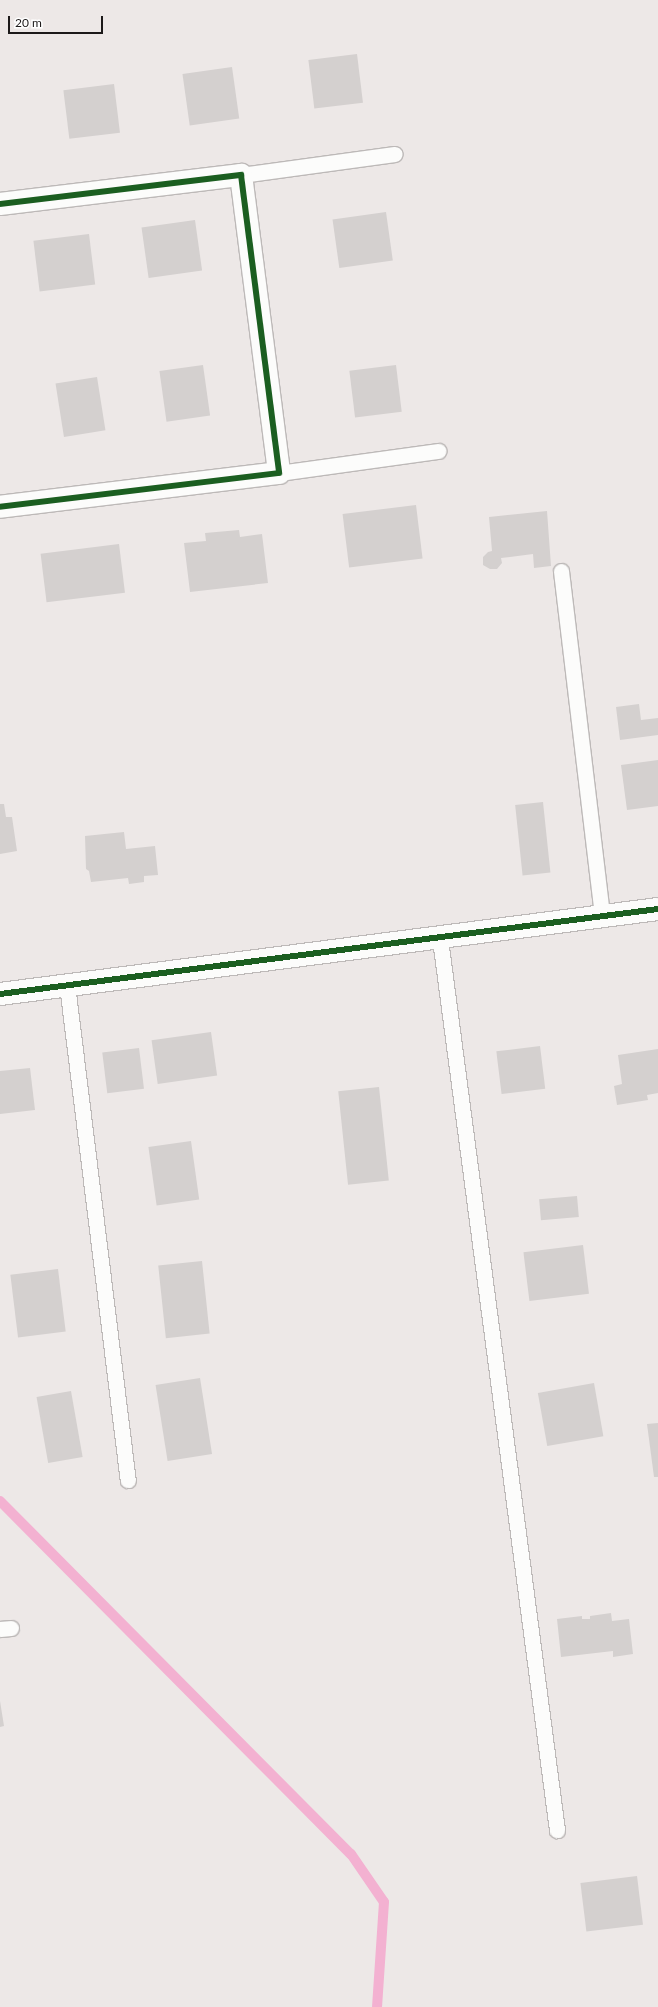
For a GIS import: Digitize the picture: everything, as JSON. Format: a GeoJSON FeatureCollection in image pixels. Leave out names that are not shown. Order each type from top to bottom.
{"type":"FeatureCollection","features":[{"type":"Feature","properties":{"kind":"street"},"geometry":{"type":"LineString","coordinates":[[0,204],[241,175],[279,473],[0,507]]}},
{"type":"Feature","properties":{"kind":"street"},"geometry":{"type":"LineString","coordinates":[[0,994],[440,939],[658,909]]}},
{"type":"Feature","properties":{"kind":"lane"},"geometry":{"type":"LineString","coordinates":[[241,175],[395,154]]}},
{"type":"Feature","properties":{"kind":"lane"},"geometry":{"type":"LineString","coordinates":[[279,473],[438,451]]}},
{"type":"Feature","properties":{"kind":"lane"},"geometry":{"type":"LineString","coordinates":[[561,571],[602,917]]}},
{"type":"Feature","properties":{"kind":"lane"},"geometry":{"type":"LineString","coordinates":[[440,939],[557,1830]]}},
{"type":"Feature","properties":{"kind":"lane"},"geometry":{"type":"LineString","coordinates":[[67,985],[128,1480]]}},
{"type":"Feature","properties":{"kind":"building"},"geometry":{"type":"Polygon","coordinates":[[[357,54],[363,103],[314,109],[308,60],[357,54]]]}},
{"type":"Feature","properties":{"kind":"building"},"geometry":{"type":"Polygon","coordinates":[[[232,67],[239,118],[190,125],[182,74],[232,67]]]}},
{"type":"Feature","properties":{"kind":"building"},"geometry":{"type":"Polygon","coordinates":[[[114,84],[120,133],[69,139],[63,90],[114,84]]]}},
{"type":"Feature","properties":{"kind":"building"},"geometry":{"type":"Polygon","coordinates":[[[386,212],[393,261],[339,268],[333,220],[386,212]]]}},
{"type":"Feature","properties":{"kind":"building"},"geometry":{"type":"Polygon","coordinates":[[[195,220],[202,271],[149,278],[142,228],[195,220]]]}},
{"type":"Feature","properties":{"kind":"building"},"geometry":{"type":"Polygon","coordinates":[[[89,234],[95,285],[40,291],[33,241],[89,234]]]}},
{"type":"Feature","properties":{"kind":"building"},"geometry":{"type":"Polygon","coordinates":[[[203,365],[210,416],[167,422],[159,371],[203,365]]]}},
{"type":"Feature","properties":{"kind":"building"},"geometry":{"type":"Polygon","coordinates":[[[396,365],[402,412],[355,417],[349,371],[396,365]]]}},
{"type":"Feature","properties":{"kind":"building"},"geometry":{"type":"Polygon","coordinates":[[[97,377],[105,430],[64,437],[56,384],[97,377]]]}},
{"type":"Feature","properties":{"kind":"building"},"geometry":{"type":"Polygon","coordinates":[[[416,505],[423,559],[349,568],[343,514],[416,505]]]}},
{"type":"Feature","properties":{"kind":"building"},"geometry":{"type":"Polygon","coordinates":[[[547,511],[551,566],[534,568],[533,554],[501,558],[502,563],[497,569],[490,569],[483,565],[483,557],[488,552],[492,551],[489,517],[547,511]]]}},
{"type":"Feature","properties":{"kind":"building"},"geometry":{"type":"Polygon","coordinates":[[[239,530],[240,537],[262,534],[268,583],[190,592],[184,543],[206,541],[205,533],[239,530]]]}},
{"type":"Feature","properties":{"kind":"building"},"geometry":{"type":"Polygon","coordinates":[[[119,544],[125,593],[47,602],[41,554],[119,544]]]}},
{"type":"Feature","properties":{"kind":"building"},"geometry":{"type":"Polygon","coordinates":[[[639,704],[641,720],[658,718],[658,735],[620,740],[616,707],[639,704]]]}},
{"type":"Feature","properties":{"kind":"building"},"geometry":{"type":"Polygon","coordinates":[[[658,760],[658,806],[627,810],[621,765],[658,760]]]}},
{"type":"Feature","properties":{"kind":"building"},"geometry":{"type":"Polygon","coordinates":[[[543,802],[550,873],[523,876],[515,805],[543,802]]]}},
{"type":"Feature","properties":{"kind":"building"},"geometry":{"type":"Polygon","coordinates":[[[0,804],[4,804],[6,817],[12,817],[17,851],[0,854],[0,804]]]}},
{"type":"Feature","properties":{"kind":"building"},"geometry":{"type":"Polygon","coordinates":[[[124,832],[126,849],[155,846],[158,875],[144,876],[144,882],[129,884],[128,878],[91,882],[89,871],[86,869],[85,836],[124,832]]]}},
{"type":"Feature","properties":{"kind":"building"},"geometry":{"type":"Polygon","coordinates":[[[211,1032],[217,1076],[158,1084],[152,1040],[211,1032]]]}},
{"type":"Feature","properties":{"kind":"building"},"geometry":{"type":"Polygon","coordinates":[[[540,1046],[545,1089],[502,1094],[496,1051],[540,1046]]]}},
{"type":"Feature","properties":{"kind":"building"},"geometry":{"type":"Polygon","coordinates":[[[139,1048],[144,1089],[107,1093],[102,1053],[139,1048]]]}},
{"type":"Feature","properties":{"kind":"building"},"geometry":{"type":"Polygon","coordinates":[[[658,1049],[658,1093],[647,1095],[648,1100],[617,1105],[614,1086],[622,1084],[618,1055],[658,1049]]]}},
{"type":"Feature","properties":{"kind":"building"},"geometry":{"type":"Polygon","coordinates":[[[30,1068],[35,1110],[0,1114],[0,1071],[30,1068]]]}},
{"type":"Feature","properties":{"kind":"building"},"geometry":{"type":"Polygon","coordinates":[[[379,1087],[389,1180],[348,1185],[338,1091],[379,1087]]]}},
{"type":"Feature","properties":{"kind":"building"},"geometry":{"type":"Polygon","coordinates":[[[191,1141],[199,1199],[157,1205],[148,1147],[191,1141]]]}},
{"type":"Feature","properties":{"kind":"building"},"geometry":{"type":"Polygon","coordinates":[[[577,1196],[579,1217],[541,1220],[539,1199],[577,1196]]]}},
{"type":"Feature","properties":{"kind":"building"},"geometry":{"type":"Polygon","coordinates":[[[583,1245],[589,1294],[529,1301],[523,1252],[583,1245]]]}},
{"type":"Feature","properties":{"kind":"building"},"geometry":{"type":"Polygon","coordinates":[[[202,1261],[210,1334],[166,1338],[158,1266],[202,1261]]]}},
{"type":"Feature","properties":{"kind":"building"},"geometry":{"type":"Polygon","coordinates":[[[58,1269],[66,1332],[18,1337],[10,1275],[58,1269]]]}},
{"type":"Feature","properties":{"kind":"building"},"geometry":{"type":"Polygon","coordinates":[[[200,1378],[212,1454],[168,1461],[156,1385],[200,1378]]]}},
{"type":"Feature","properties":{"kind":"building"},"geometry":{"type":"Polygon","coordinates":[[[594,1383],[603,1436],[547,1446],[538,1393],[594,1383]]]}},
{"type":"Feature","properties":{"kind":"building"},"geometry":{"type":"Polygon","coordinates":[[[71,1391],[83,1457],[48,1463],[37,1397],[71,1391]]]}},
{"type":"Feature","properties":{"kind":"building"},"geometry":{"type":"Polygon","coordinates":[[[658,1423],[658,1477],[654,1477],[647,1424],[658,1423]]]}},
{"type":"Feature","properties":{"kind":"building"},"geometry":{"type":"Polygon","coordinates":[[[611,1613],[612,1621],[629,1619],[633,1654],[613,1657],[613,1651],[561,1657],[557,1619],[582,1616],[582,1619],[590,1619],[590,1616],[611,1613]]]}},
{"type":"Feature","properties":{"kind":"building"},"geometry":{"type":"Polygon","coordinates":[[[0,1701],[4,1726],[0,1727],[0,1701]]]}},
{"type":"Feature","properties":{"kind":"building"},"geometry":{"type":"Polygon","coordinates":[[[637,1876],[643,1925],[586,1932],[580,1883],[637,1876]]]}},
{"type":"Feature","properties":{"kind":"waterway"},"geometry":{"type":"LineString","coordinates":[[0,1501],[351,1854],[384,1902],[377,2007]]}},
{"type":"Feature","properties":{"kind":"cycle path"},"geometry":{"type":"LineString","coordinates":[[0,204],[241,175],[279,473],[0,507]]}},
{"type":"Feature","properties":{"kind":"cycle path"},"geometry":{"type":"LineString","coordinates":[[0,994],[658,909]]}}]}
